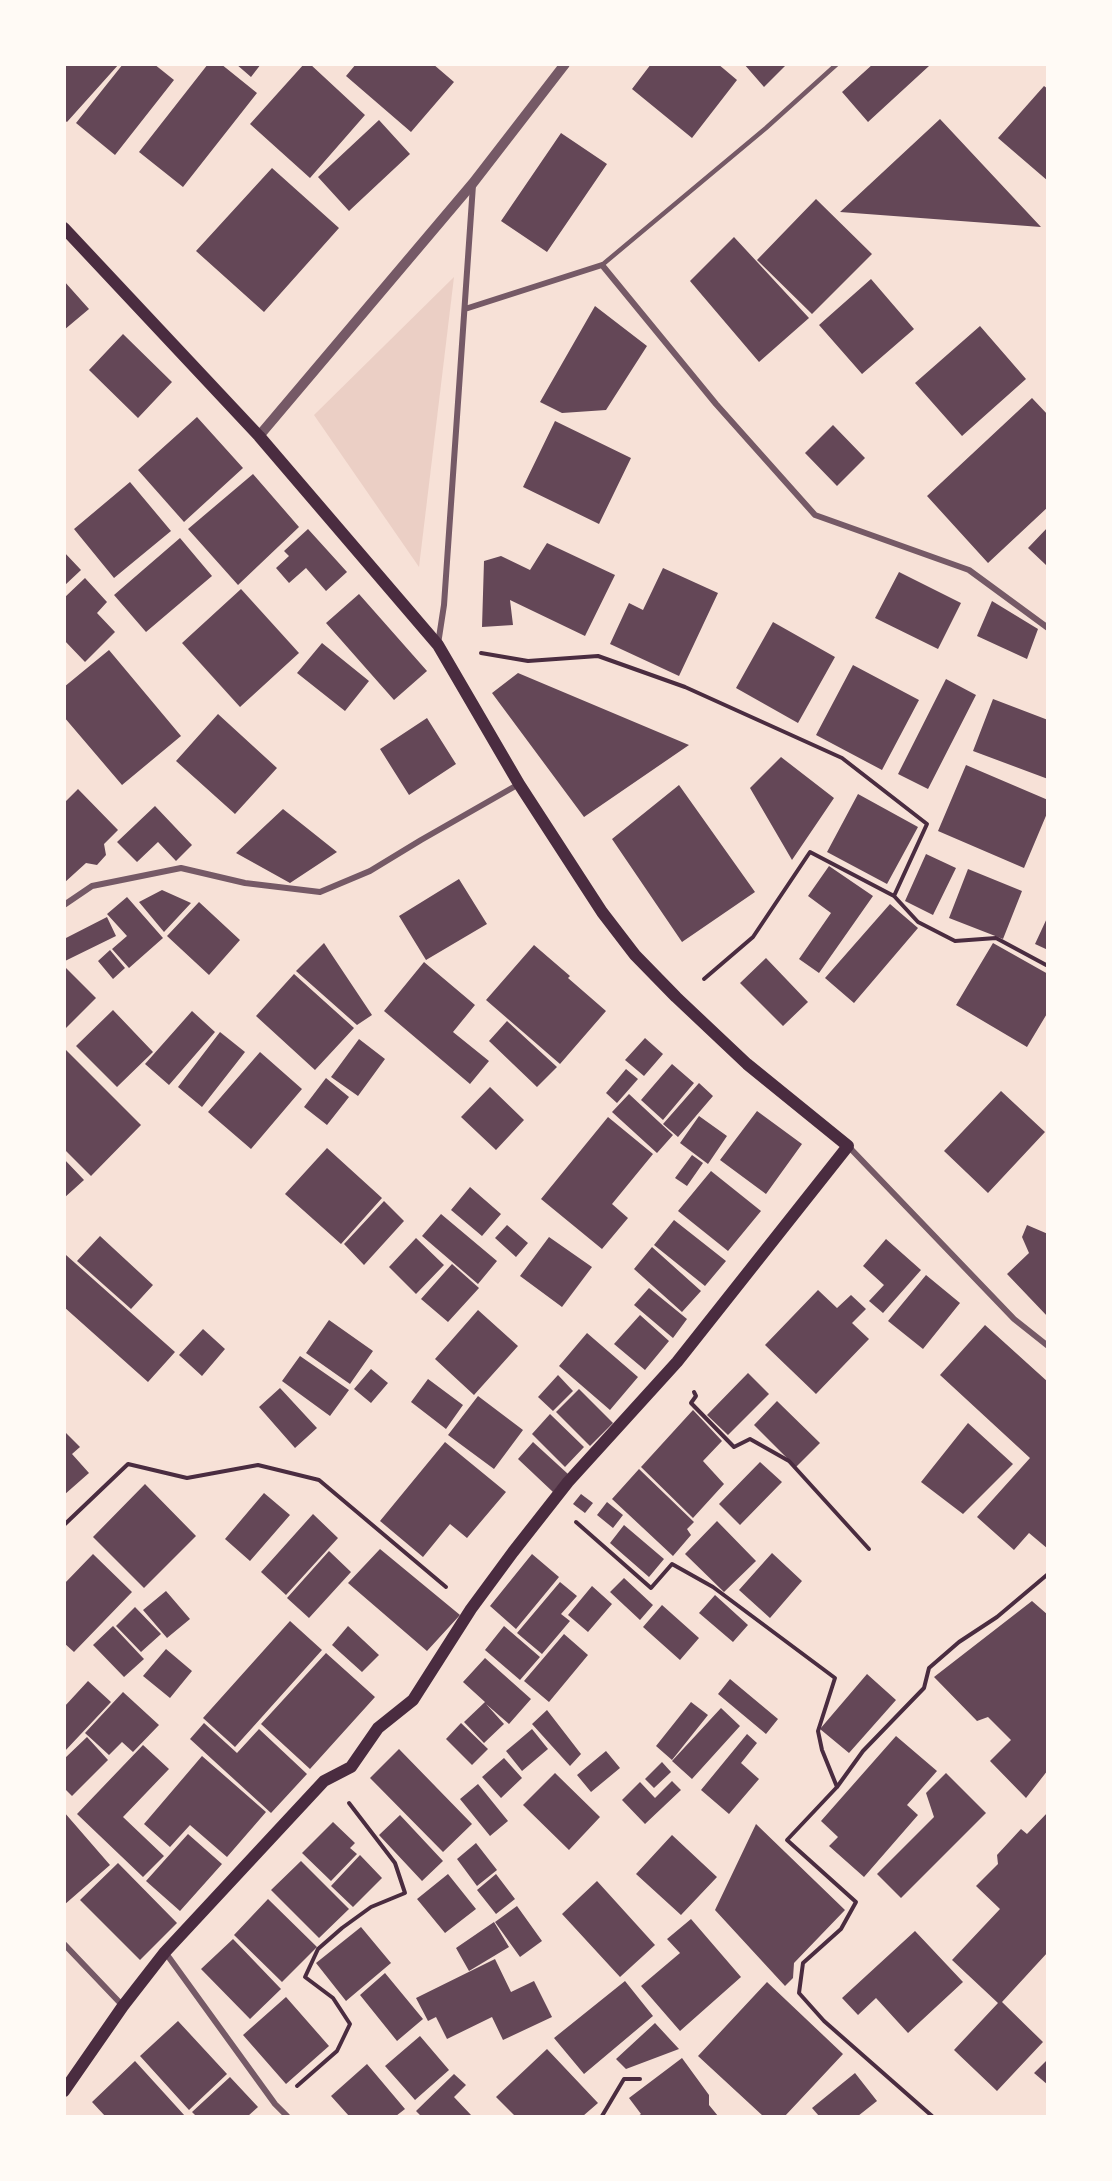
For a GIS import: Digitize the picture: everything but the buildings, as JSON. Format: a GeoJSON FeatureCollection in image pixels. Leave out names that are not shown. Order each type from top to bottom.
{"type":"FeatureCollection","features":[{"type":"Feature","properties":{"kind":"main road"},"geometry":{"type":"LineString","coordinates":[[64,228],[259,436],[438,645],[519,784],[602,912],[635,955],[747,1064],[848,1146],[677,1362],[568,1482],[513,1552],[471,1609],[413,1700],[378,1728],[351,1767],[324,1781],[165,1952],[123,2006],[64,2091]]}},
{"type":"Feature","properties":{"kind":"street"},"geometry":{"type":"LineString","coordinates":[[259,436],[473,183],[558,67]]}},
{"type":"Feature","properties":{"kind":"street"},"geometry":{"type":"LineString","coordinates":[[438,645],[444,605],[473,183]]}},
{"type":"Feature","properties":{"kind":"street"},"geometry":{"type":"LineString","coordinates":[[465,309],[602,265],[716,404],[815,515],[969,570],[1047,628]]}},
{"type":"Feature","properties":{"kind":"street"},"geometry":{"type":"LineString","coordinates":[[64,905],[92,885],[182,868],[244,883],[320,892],[370,871],[519,784]]}},
{"type":"Feature","properties":{"kind":"street"},"geometry":{"type":"LineString","coordinates":[[848,1146],[1014,1319],[1047,1346]]}},
{"type":"Feature","properties":{"kind":"street"},"geometry":{"type":"LineString","coordinates":[[64,1944],[123,2006]]}},
{"type":"Feature","properties":{"kind":"street"},"geometry":{"type":"LineString","coordinates":[[165,1952],[275,2104],[287,2116]]}},
{"type":"Feature","properties":{"kind":"lane"},"geometry":{"type":"LineString","coordinates":[[602,265],[766,128],[837,64]]}},
{"type":"Feature","properties":{"kind":"path"},"geometry":{"type":"LineString","coordinates":[[438,645],[528,661],[598,656],[685,687],[842,758],[927,824],[894,896]]}},
{"type":"Feature","properties":{"kind":"path"},"geometry":{"type":"LineString","coordinates":[[676,997],[701,982],[753,937],[810,852],[894,896],[918,922],[956,941],[996,938],[1047,966]]}},
{"type":"Feature","properties":{"kind":"path"},"geometry":{"type":"LineString","coordinates":[[677,1362],[696,1396],[691,1403],[734,1447],[750,1439],[789,1461],[869,1549]]}},
{"type":"Feature","properties":{"kind":"path"},"geometry":{"type":"LineString","coordinates":[[64,1525],[128,1464],[187,1478],[258,1465],[319,1480],[471,1609]]}},
{"type":"Feature","properties":{"kind":"path"},"geometry":{"type":"LineString","coordinates":[[568,1482],[570,1518],[651,1588],[672,1564],[713,1587],[835,1678],[818,1731],[822,1750],[837,1787]]}},
{"type":"Feature","properties":{"kind":"path"},"geometry":{"type":"LineString","coordinates":[[932,2116],[824,2021],[800,1993],[803,1962],[841,1929],[856,1902],[787,1840],[837,1787],[862,1751],[924,1688],[929,1668],[959,1642],[997,1617],[1047,1574]]}},
{"type":"Feature","properties":{"kind":"path"},"geometry":{"type":"LineString","coordinates":[[275,2104],[337,2051],[350,2024],[333,1998],[305,1977],[318,1949],[371,1907],[405,1893],[395,1863],[363,1824],[339,1789],[324,1781]]}},
{"type":"Feature","properties":{"kind":"path"},"geometry":{"type":"LineString","coordinates":[[602,2116],[624,2079],[640,2079]]}},
{"type":"Feature","properties":{"kind":"shaded area"},"geometry":{"type":"Polygon","coordinates":[[[454,277],[419,567],[314,415],[454,277]]]}}]}
